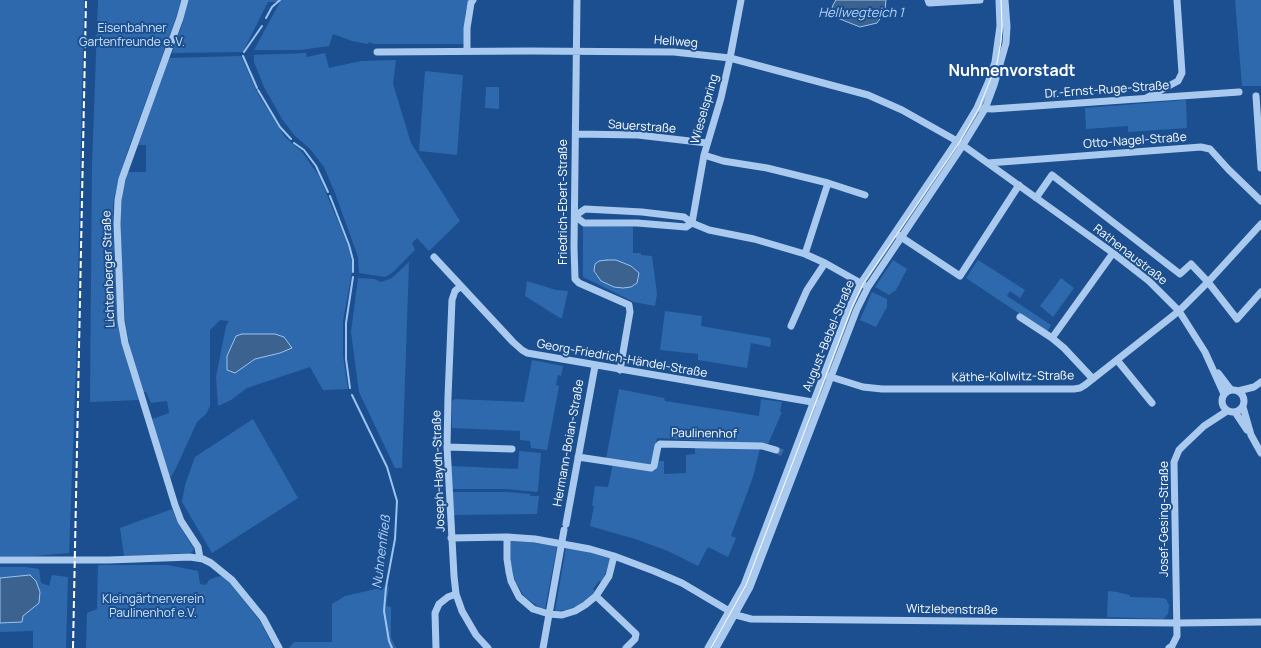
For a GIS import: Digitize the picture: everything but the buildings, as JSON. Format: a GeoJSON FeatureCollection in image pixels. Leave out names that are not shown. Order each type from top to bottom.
{"type":"FeatureCollection","features":[{"type":"Feature","properties":{"kind":"street","name":"Lichtenberger Straße"},"geometry":{"type":"LineString","coordinates":[[185,0],[180,18],[122,179],[118,200],[117,224],[121,321],[125,343],[174,505],[181,521],[198,547],[200,558]]}},
{"type":"Feature","properties":{"kind":"street"},"geometry":{"type":"LineString","coordinates":[[467,51],[467,28],[471,3],[473,0]]}},
{"type":"Feature","properties":{"kind":"street","name":"Friedrich-Ebert-Straße"},"geometry":{"type":"LineString","coordinates":[[577,0],[575,279],[579,283],[629,305],[630,312],[620,370]]}},
{"type":"Feature","properties":{"kind":"street","name":"Wieselspring"},"geometry":{"type":"LineString","coordinates":[[692,223],[704,155],[721,98],[741,0]]}},
{"type":"Feature","properties":{"kind":"street"},"geometry":{"type":"LineString","coordinates":[[929,2],[980,0]]}},
{"type":"Feature","properties":{"kind":"street","name":"August-Bebel-Straße"},"geometry":{"type":"LineString","coordinates":[[716,648],[733,613],[818,403],[832,377],[868,287],[902,237],[960,143],[988,83],[995,62],[1000,26],[999,0]]}},
{"type":"Feature","properties":{"kind":"street","name":"August-Bebel-Straße"},"geometry":{"type":"LineString","coordinates":[[818,403],[824,375],[850,306],[861,283],[985,108],[1001,64],[1006,43],[1007,26],[1005,0]]}},
{"type":"Feature","properties":{"kind":"street"},"geometry":{"type":"LineString","coordinates":[[1144,99],[1178,81],[1182,74],[1177,0]]}},
{"type":"Feature","properties":{"kind":"street","name":"Hellweg"},"geometry":{"type":"LineString","coordinates":[[377,52],[674,52],[730,58],[868,95],[902,110],[960,143]]}},
{"type":"Feature","properties":{"kind":"street","name":"Dr.-Ernst-Ruge-Straße"},"geometry":{"type":"LineString","coordinates":[[977,108],[992,109],[1239,92]]}},
{"type":"Feature","properties":{"kind":"street"},"geometry":{"type":"LineString","coordinates":[[1256,96],[1261,168]]}},
{"type":"Feature","properties":{"kind":"street","name":"Sauerstraße"},"geometry":{"type":"LineString","coordinates":[[576,134],[638,135],[707,144]]}},
{"type":"Feature","properties":{"kind":"street","name":"Rathenaustraße"},"geometry":{"type":"LineString","coordinates":[[960,143],[1149,281],[1178,311],[1231,392]]}},
{"type":"Feature","properties":{"kind":"street","name":"Otto-Nagel-Straße"},"geometry":{"type":"LineString","coordinates":[[988,163],[1201,147],[1210,149],[1261,201]]}},
{"type":"Feature","properties":{"kind":"street"},"geometry":{"type":"LineString","coordinates":[[704,155],[828,183],[864,195]]}},
{"type":"Feature","properties":{"kind":"street","name":"Rathenaustraße"},"geometry":{"type":"LineString","coordinates":[[1036,198],[1052,175],[1180,274],[1190,264],[1208,282]]}},
{"type":"Feature","properties":{"kind":"street"},"geometry":{"type":"LineString","coordinates":[[805,254],[828,183]]}},
{"type":"Feature","properties":{"kind":"street"},"geometry":{"type":"LineString","coordinates":[[895,233],[960,276],[1019,185]]}},
{"type":"Feature","properties":{"kind":"street"},"geometry":{"type":"LineString","coordinates":[[692,223],[686,227],[637,223],[584,223],[575,216],[585,209],[642,212],[684,217],[692,223],[720,233],[754,239],[805,254],[825,262],[868,287]]}},
{"type":"Feature","properties":{"kind":"street","name":"Käthe-Kollwitz-Straße"},"geometry":{"type":"LineString","coordinates":[[824,375],[863,387],[882,389],[1074,389],[1085,385],[1093,379],[1178,311],[1208,282],[1261,224]]}},
{"type":"Feature","properties":{"kind":"street"},"geometry":{"type":"LineString","coordinates":[[1052,338],[1112,253]]}},
{"type":"Feature","properties":{"kind":"street","name":"Georg-Friedrich-Händel-Straße"},"geometry":{"type":"LineString","coordinates":[[434,257],[522,350],[532,355],[818,403]]}},
{"type":"Feature","properties":{"kind":"street"},"geometry":{"type":"LineString","coordinates":[[791,326],[807,290],[825,262]]}},
{"type":"Feature","properties":{"kind":"street"},"geometry":{"type":"LineString","coordinates":[[1208,282],[1237,319],[1261,292]]}},
{"type":"Feature","properties":{"kind":"street","name":"Joseph-Haydn-Straße"},"geometry":{"type":"LineString","coordinates":[[461,286],[455,291],[452,300],[447,446],[451,538],[456,594],[468,623],[476,635],[488,648]]}},
{"type":"Feature","properties":{"kind":"street"},"geometry":{"type":"LineString","coordinates":[[1020,317],[1052,338],[1064,348],[1093,379]]}},
{"type":"Feature","properties":{"kind":"street"},"geometry":{"type":"LineString","coordinates":[[1117,360],[1152,403]]}},
{"type":"Feature","properties":{"kind":"street","name":"Hermann-Boian-Straße"},"geometry":{"type":"LineString","coordinates":[[543,648],[595,366]]}},
{"type":"Feature","properties":{"kind":"street"},"geometry":{"type":"LineString","coordinates":[[1235,412],[1244,403],[1254,387],[1261,382]]}},
{"type":"Feature","properties":{"kind":"street"},"geometry":{"type":"LineString","coordinates":[[1254,387],[1231,392],[1222,402],[1223,407],[1227,411],[1235,412],[1261,453]]}},
{"type":"Feature","properties":{"kind":"street"},"geometry":{"type":"LineString","coordinates":[[1231,392],[1242,395],[1251,435]]}},
{"type":"Feature","properties":{"kind":"street","name":"Josef-Gesing-Straße"},"geometry":{"type":"LineString","coordinates":[[1169,648],[1172,646],[1177,636],[1174,462],[1179,450],[1204,426],[1217,411],[1222,402]]}},
{"type":"Feature","properties":{"kind":"street","name":"Josef-Gesing-Straße"},"geometry":{"type":"LineString","coordinates":[[1204,426],[1227,411]]}},
{"type":"Feature","properties":{"kind":"street","name":"Paulinenhof"},"geometry":{"type":"LineString","coordinates":[[578,457],[651,468],[654,466],[658,446],[660,444],[762,446],[776,450]]}},
{"type":"Feature","properties":{"kind":"street"},"geometry":{"type":"LineString","coordinates":[[447,446],[512,449]]}},
{"type":"Feature","properties":{"kind":"street"},"geometry":{"type":"LineString","coordinates":[[785,454],[796,458]]}},
{"type":"Feature","properties":{"kind":"street"},"geometry":{"type":"LineString","coordinates":[[507,537],[507,559],[509,572],[511,582],[519,597],[533,609],[549,614],[562,614],[575,611],[596,596],[609,576],[614,556]]}},
{"type":"Feature","properties":{"kind":"street","name":"Witzlebenstraße"},"geometry":{"type":"LineString","coordinates":[[451,538],[507,537],[562,543],[614,556],[682,583],[733,613],[751,619],[1177,623],[1261,622]]}},
{"type":"Feature","properties":{"kind":"street"},"geometry":{"type":"LineString","coordinates":[[0,560],[200,558],[211,563],[232,580],[263,618],[279,648]]}},
{"type":"Feature","properties":{"kind":"street"},"geometry":{"type":"LineString","coordinates":[[436,648],[435,613],[439,604],[448,597],[456,594]]}},
{"type":"Feature","properties":{"kind":"street"},"geometry":{"type":"LineString","coordinates":[[596,596],[636,634],[635,639],[626,648]]}},
{"type":"Feature","properties":{"kind":"street","name":"August-Bebel-Straße"},"geometry":{"type":"LineString","coordinates":[[708,648],[733,613]]}},
{"type":"Feature","properties":{"kind":"green space"},"geometry":{"type":"Polygon","coordinates":[[[0,0],[84,0],[76,367],[69,553],[35,556],[0,556],[0,0]]]}},
{"type":"Feature","properties":{"kind":"green space","name":"Eisenbahner Gartenfreunde e. V."},"geometry":{"type":"Polygon","coordinates":[[[98,0],[181,0],[127,153],[114,197],[114,258],[120,335],[139,400],[90,402],[92,164],[98,0]]]}},
{"type":"Feature","properties":{"kind":"green space"},"geometry":{"type":"Polygon","coordinates":[[[189,0],[469,0],[465,14],[464,44],[374,44],[369,42],[368,44],[352,41],[333,34],[329,46],[300,50],[254,50],[280,2],[268,2],[243,52],[172,53],[189,0]]]}},
{"type":"Feature","properties":{"kind":"green space"},"geometry":{"type":"Polygon","coordinates":[[[1235,0],[1261,0],[1261,86],[1242,86],[1235,0]]]}},
{"type":"Feature","properties":{"kind":"green space"},"geometry":{"type":"Polygon","coordinates":[[[306,53],[307,57],[325,53],[329,68],[361,61],[396,60],[393,84],[411,143],[460,221],[429,251],[417,238],[412,243],[415,250],[392,273],[385,277],[359,273],[358,257],[324,167],[310,149],[295,136],[282,119],[264,87],[254,62],[254,55],[306,53]]]}},
{"type":"Feature","properties":{"kind":"green space"},"geometry":{"type":"Polygon","coordinates":[[[241,56],[258,94],[285,137],[302,152],[319,176],[347,243],[352,262],[352,272],[343,321],[343,356],[348,389],[323,390],[310,367],[247,388],[231,400],[218,406],[216,377],[226,326],[229,321],[220,320],[210,330],[210,406],[206,414],[197,422],[171,477],[168,476],[152,419],[169,413],[167,401],[151,403],[146,392],[142,392],[130,348],[125,320],[120,225],[122,194],[128,172],[146,172],[146,145],[138,145],[169,58],[241,56]]]}},
{"type":"Feature","properties":{"kind":"green space"},"geometry":{"type":"Polygon","coordinates":[[[425,71],[463,75],[457,155],[419,151],[425,71]]]}},
{"type":"Feature","properties":{"kind":"green space"},"geometry":{"type":"Polygon","coordinates":[[[486,87],[499,87],[499,109],[485,108],[486,87]]]}},
{"type":"Feature","properties":{"kind":"green space"},"geometry":{"type":"Polygon","coordinates":[[[1186,100],[1187,128],[1128,132],[1128,126],[1086,129],[1085,108],[1186,100]]]}},
{"type":"Feature","properties":{"kind":"green space"},"geometry":{"type":"Polygon","coordinates":[[[583,226],[633,227],[633,253],[641,253],[641,255],[652,256],[657,294],[655,306],[634,302],[583,277],[583,226]],[[607,260],[595,264],[594,271],[596,276],[631,266],[616,260],[607,260]]]}},
{"type":"Feature","properties":{"kind":"green space"},"geometry":{"type":"Polygon","coordinates":[[[893,260],[907,269],[896,290],[889,295],[875,287],[893,260]]]}},
{"type":"Feature","properties":{"kind":"green space"},"geometry":{"type":"Polygon","coordinates":[[[978,260],[1025,290],[1020,298],[1010,291],[1007,296],[1051,325],[1047,332],[966,278],[978,260]]]}},
{"type":"Feature","properties":{"kind":"green space"},"geometry":{"type":"Polygon","coordinates":[[[409,262],[402,468],[395,468],[359,392],[351,332],[358,278],[374,279],[381,282],[392,278],[409,262]]]}},
{"type":"Feature","properties":{"kind":"green space"},"geometry":{"type":"Polygon","coordinates":[[[1061,278],[1074,288],[1053,317],[1040,306],[1061,278]]]}},
{"type":"Feature","properties":{"kind":"green space"},"geometry":{"type":"Polygon","coordinates":[[[527,281],[556,290],[568,291],[562,318],[525,296],[527,281]]]}},
{"type":"Feature","properties":{"kind":"green space"},"geometry":{"type":"Polygon","coordinates":[[[872,292],[887,299],[887,307],[876,327],[860,320],[872,292]]]}},
{"type":"Feature","properties":{"kind":"green space"},"geometry":{"type":"Polygon","coordinates":[[[665,311],[702,316],[701,326],[770,338],[770,347],[751,343],[747,368],[698,360],[698,354],[660,350],[665,311]]]}},
{"type":"Feature","properties":{"kind":"green space"},"geometry":{"type":"Polygon","coordinates":[[[532,360],[563,366],[561,376],[558,375],[556,385],[559,386],[547,450],[531,448],[530,441],[520,440],[520,431],[452,428],[452,401],[455,399],[524,402],[532,360]]]}},
{"type":"Feature","properties":{"kind":"green space"},"geometry":{"type":"Polygon","coordinates":[[[619,389],[664,398],[665,401],[759,416],[761,399],[782,402],[780,412],[782,412],[768,444],[657,438],[653,465],[606,459],[619,389]]]}},
{"type":"Feature","properties":{"kind":"green space"},"geometry":{"type":"Polygon","coordinates":[[[253,419],[298,498],[212,553],[182,502],[185,485],[195,457],[253,419]]]}},
{"type":"Feature","properties":{"kind":"green space"},"geometry":{"type":"Polygon","coordinates":[[[695,447],[760,448],[753,477],[731,536],[736,538],[728,557],[708,547],[698,566],[668,551],[635,539],[590,526],[594,506],[592,506],[595,486],[608,487],[613,464],[655,471],[658,461],[664,461],[664,474],[686,473],[686,455],[695,454],[695,447]]]}},
{"type":"Feature","properties":{"kind":"green space"},"geometry":{"type":"Polygon","coordinates":[[[519,451],[541,453],[537,492],[507,489],[452,489],[451,466],[518,469],[519,451]]]}},
{"type":"Feature","properties":{"kind":"green space"},"geometry":{"type":"Polygon","coordinates":[[[452,492],[507,492],[539,496],[537,514],[454,515],[452,492]]]}},
{"type":"Feature","properties":{"kind":"green space"},"geometry":{"type":"Polygon","coordinates":[[[172,509],[179,525],[194,549],[192,552],[124,556],[120,528],[172,509]]]}},
{"type":"Feature","properties":{"kind":"green space"},"geometry":{"type":"Polygon","coordinates":[[[510,540],[557,546],[545,609],[539,607],[525,597],[516,583],[511,566],[510,540]]]}},
{"type":"Feature","properties":{"kind":"green space"},"geometry":{"type":"Polygon","coordinates":[[[566,548],[574,548],[611,559],[602,582],[599,581],[593,589],[595,592],[579,605],[566,610],[555,611],[566,548]]]}},
{"type":"Feature","properties":{"kind":"green space","name":"Kleingärtnerverein Paulinenhof e.V."},"geometry":{"type":"Polygon","coordinates":[[[98,565],[168,565],[198,571],[200,584],[206,585],[209,580],[222,576],[228,581],[260,621],[274,648],[86,648],[87,613],[97,609],[98,565]]]}},
{"type":"Feature","properties":{"kind":"green space"},"geometry":{"type":"Polygon","coordinates":[[[0,567],[26,567],[39,569],[41,583],[49,586],[52,575],[68,577],[66,648],[33,648],[33,631],[0,632],[0,567]]]}},
{"type":"Feature","properties":{"kind":"green space"},"geometry":{"type":"Polygon","coordinates":[[[389,586],[386,606],[391,607],[391,638],[396,648],[289,648],[294,642],[332,642],[332,604],[345,596],[389,586]]]}},
{"type":"Feature","properties":{"kind":"green space"},"geometry":{"type":"Polygon","coordinates":[[[1108,591],[1129,595],[1130,597],[1166,599],[1169,605],[1168,614],[1163,619],[1107,617],[1108,591]]]}},
{"type":"Feature","properties":{"kind":"water","name":"Hellwegteich 1"},"geometry":{"type":"Polygon","coordinates":[[[836,0],[886,0],[885,9],[877,23],[860,27],[830,15],[836,0]]]}},
{"type":"Feature","properties":{"kind":"water"},"geometry":{"type":"Polygon","coordinates":[[[616,260],[631,266],[639,273],[637,283],[631,287],[623,288],[614,287],[601,281],[594,271],[595,264],[599,261],[616,260]]]}},
{"type":"Feature","properties":{"kind":"water"},"geometry":{"type":"Polygon","coordinates":[[[242,334],[275,334],[284,337],[292,348],[280,353],[255,359],[235,373],[227,370],[227,356],[236,336],[242,334]]]}},
{"type":"Feature","properties":{"kind":"water"},"geometry":{"type":"Polygon","coordinates":[[[30,575],[36,581],[40,592],[39,603],[23,616],[22,622],[0,623],[0,578],[30,575]]]}},
{"type":"Feature","properties":{"kind":"waterway","name":"Nuhnenfließ"},"geometry":{"type":"LineString","coordinates":[[266,18],[272,7],[280,0]]}},
{"type":"Feature","properties":{"kind":"waterway","name":"Nuhnenfließ"},"geometry":{"type":"LineString","coordinates":[[244,52],[262,26]]}},
{"type":"Feature","properties":{"kind":"waterway","name":"Nuhnenfließ"},"geometry":{"type":"LineString","coordinates":[[243,56],[257,88]]}},
{"type":"Feature","properties":{"kind":"waterway","name":"Nuhnenfließ"},"geometry":{"type":"LineString","coordinates":[[258,90],[280,127],[291,139]]}},
{"type":"Feature","properties":{"kind":"waterway","name":"Nuhnenfließ"},"geometry":{"type":"LineString","coordinates":[[294,143],[304,150],[316,166],[328,192]]}},
{"type":"Feature","properties":{"kind":"waterway","name":"Nuhnenfließ"},"geometry":{"type":"LineString","coordinates":[[330,196],[349,245],[353,260],[353,272]]}},
{"type":"Feature","properties":{"kind":"waterway","name":"Nuhnenfließ"},"geometry":{"type":"LineString","coordinates":[[350,388],[346,359],[346,323],[353,277]]}},
{"type":"Feature","properties":{"kind":"waterway","name":"Nuhnenfließ"},"geometry":{"type":"LineString","coordinates":[[352,395],[387,467],[397,501],[395,539],[386,587],[384,611],[389,641],[392,648]]}},
{"type":"Feature","properties":{"kind":"tunnel"},"geometry":{"type":"LineString","coordinates":[[776,450],[785,454]]}},
{"type":"Feature","properties":{"kind":"tram line"},"geometry":{"type":"LineString","coordinates":[[711,648],[746,585],[852,307],[863,284],[959,143],[979,108],[997,63],[1001,42],[1001,0]]}},
{"type":"Feature","properties":{"kind":"railway"},"geometry":{"type":"LineString","coordinates":[[73,648],[86,0]]}},
{"type":"Feature","properties":{"kind":"district","name":"Nuhnenvorstadt"},"geometry":{"type":"Point","coordinates":[1012,72]}}]}
